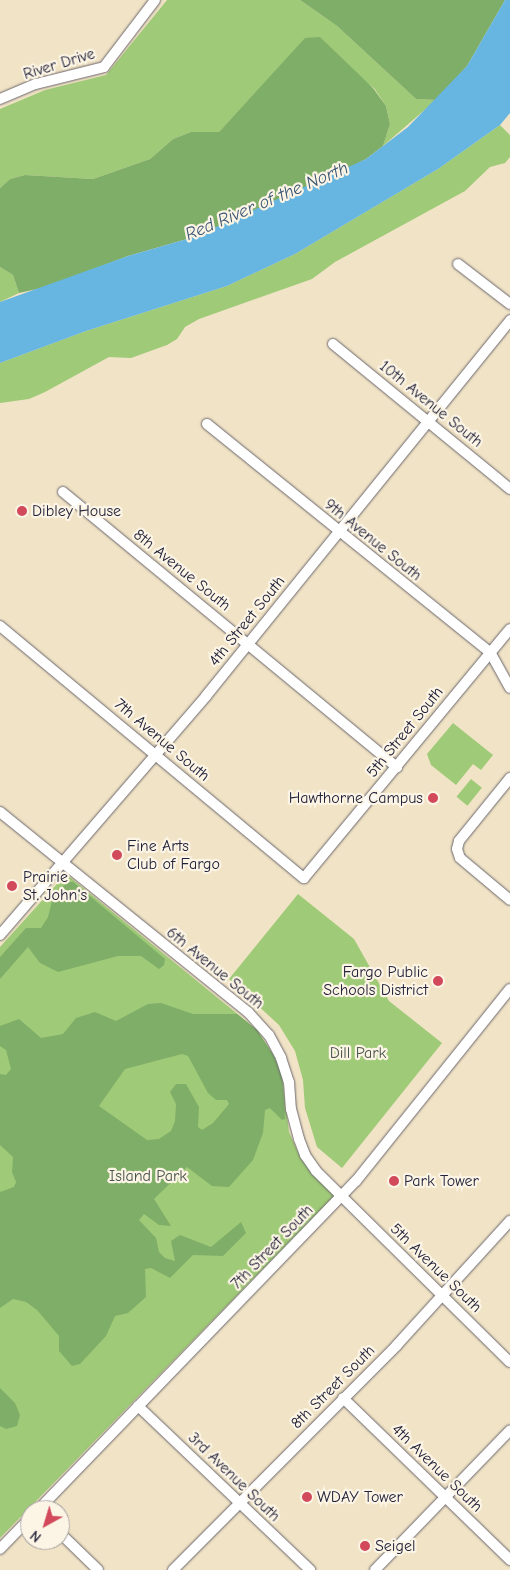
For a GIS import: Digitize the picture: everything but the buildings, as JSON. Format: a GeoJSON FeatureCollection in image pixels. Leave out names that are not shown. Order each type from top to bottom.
{"type":"FeatureCollection","features":[{"type":"Feature","properties":{"kind":"street","name":"River Drive"},"geometry":{"type":"LineString","coordinates":[[0,99],[36,84],[104,67],[155,0]]}},
{"type":"Feature","properties":{"kind":"street"},"geometry":{"type":"LineString","coordinates":[[458,264],[510,304]]}},
{"type":"Feature","properties":{"kind":"street","name":"4th Street South"},"geometry":{"type":"LineString","coordinates":[[0,935],[157,754],[510,320]]}},
{"type":"Feature","properties":{"kind":"street","name":"10th Avenue South"},"geometry":{"type":"LineString","coordinates":[[333,344],[510,488]]}},
{"type":"Feature","properties":{"kind":"street","name":"9th Avenue South"},"geometry":{"type":"LineString","coordinates":[[206,424],[490,652],[510,688]]}},
{"type":"Feature","properties":{"kind":"street","name":"8th Avenue South"},"geometry":{"type":"LineString","coordinates":[[63,492],[397,767]]}},
{"type":"Feature","properties":{"kind":"street","name":"7th Avenue South"},"geometry":{"type":"LineString","coordinates":[[0,626],[157,754],[304,878]]}},
{"type":"Feature","properties":{"kind":"street","name":"5th Street South"},"geometry":{"type":"LineString","coordinates":[[304,878],[510,629]]}},
{"type":"Feature","properties":{"kind":"street"},"geometry":{"type":"LineString","coordinates":[[510,778],[458,841],[457,849],[460,858],[510,900]]}},
{"type":"Feature","properties":{"kind":"street","name":"6th Avenue South"},"geometry":{"type":"LineString","coordinates":[[0,812],[248,1012],[269,1035],[289,1082],[291,1109],[305,1155],[341,1196]]}},
{"type":"Feature","properties":{"kind":"street","name":"7th Street South"},"geometry":{"type":"LineString","coordinates":[[48,1500],[341,1196],[510,989]]}},
{"type":"Feature","properties":{"kind":"street","name":"5th Avenue South"},"geometry":{"type":"LineString","coordinates":[[341,1196],[510,1362]]}},
{"type":"Feature","properties":{"kind":"street","name":"8th Street South"},"geometry":{"type":"LineString","coordinates":[[174,1570],[343,1398],[510,1221]]}},
{"type":"Feature","properties":{"kind":"street","name":"4th Avenue South"},"geometry":{"type":"LineString","coordinates":[[343,1398],[510,1560]]}},
{"type":"Feature","properties":{"kind":"street","name":"3rd Avenue South"},"geometry":{"type":"LineString","coordinates":[[138,1406],[310,1570]]}},
{"type":"Feature","properties":{"kind":"street"},"geometry":{"type":"LineString","coordinates":[[375,1570],[510,1430]]}},
{"type":"Feature","properties":{"kind":"street"},"geometry":{"type":"LineString","coordinates":[[0,1549],[20,1528]]}},
{"type":"Feature","properties":{"kind":"street"},"geometry":{"type":"LineString","coordinates":[[70,1543],[98,1570]]}},
{"type":"Feature","properties":{"kind":"green space"},"geometry":{"type":"Polygon","coordinates":[[[167,0],[300,0],[337,26],[416,99],[436,100],[383,146],[390,124],[386,106],[374,88],[306,38],[219,132],[191,132],[173,139],[150,159],[93,179],[25,175],[10,179],[0,188],[0,109],[45,90],[106,75],[167,0]]]}},
{"type":"Feature","properties":{"kind":"green space"},"geometry":{"type":"Polygon","coordinates":[[[300,0],[505,0],[467,66],[436,100],[416,99],[337,26],[300,0]]]}},
{"type":"Feature","properties":{"kind":"green space"},"geometry":{"type":"Polygon","coordinates":[[[320,37],[373,88],[386,106],[390,124],[383,146],[366,159],[317,184],[194,237],[128,256],[46,287],[19,293],[13,275],[0,267],[0,188],[10,179],[25,175],[93,179],[150,159],[173,139],[191,132],[219,132],[305,38],[320,37]]]}},
{"type":"Feature","properties":{"kind":"green space"},"geometry":{"type":"Polygon","coordinates":[[[500,125],[510,135],[510,157],[505,163],[490,167],[465,191],[335,262],[312,279],[199,319],[185,327],[177,339],[167,345],[131,358],[109,357],[29,399],[0,403],[0,363],[86,331],[227,286],[295,254],[438,169],[500,125]]]}},
{"type":"Feature","properties":{"kind":"green space"},"geometry":{"type":"Polygon","coordinates":[[[0,267],[13,275],[19,293],[0,302],[0,267]]]}},
{"type":"Feature","properties":{"kind":"green space"},"geometry":{"type":"Polygon","coordinates":[[[453,723],[493,755],[481,770],[473,764],[456,785],[431,765],[427,754],[453,723]]]}},
{"type":"Feature","properties":{"kind":"green space"},"geometry":{"type":"Polygon","coordinates":[[[471,779],[482,788],[467,806],[457,797],[471,779]]]}},
{"type":"Feature","properties":{"kind":"green space","name":"Island Park"},"geometry":{"type":"Polygon","coordinates":[[[66,874],[257,1030],[274,1056],[282,1075],[289,1132],[301,1159],[334,1196],[37,1500],[20,1500],[20,1518],[0,1538],[0,947],[66,874]]]}},
{"type":"Feature","properties":{"kind":"green space"},"geometry":{"type":"Polygon","coordinates":[[[67,882],[73,882],[165,959],[164,965],[159,969],[141,956],[118,956],[58,972],[40,963],[28,947],[0,979],[0,957],[26,928],[41,928],[48,917],[53,897],[67,882]]]}},
{"type":"Feature","properties":{"kind":"green space","name":"Dill Park"},"geometry":{"type":"Polygon","coordinates":[[[298,894],[354,939],[389,1001],[442,1043],[342,1168],[317,1147],[305,1108],[303,1080],[295,1051],[279,1025],[229,979],[298,894]]]}},
{"type":"Feature","properties":{"kind":"green space"},"geometry":{"type":"Polygon","coordinates":[[[161,1003],[193,1014],[237,1014],[257,1030],[274,1056],[282,1075],[285,1119],[282,1120],[270,1108],[265,1110],[263,1133],[253,1160],[229,1187],[212,1186],[187,1167],[154,1199],[171,1226],[159,1225],[144,1214],[139,1220],[156,1238],[159,1252],[165,1258],[175,1261],[171,1241],[180,1235],[211,1247],[241,1222],[246,1233],[223,1256],[193,1255],[170,1278],[151,1268],[145,1269],[146,1297],[128,1313],[115,1316],[106,1336],[80,1364],[72,1366],[59,1351],[59,1336],[37,1310],[26,1302],[13,1299],[0,1308],[0,1192],[14,1187],[16,1182],[12,1172],[13,1157],[0,1145],[0,1074],[6,1075],[11,1069],[6,1050],[0,1046],[0,1026],[19,1019],[41,1038],[63,1034],[76,1018],[95,1012],[116,1021],[148,1004],[161,1003]],[[182,1054],[125,1069],[99,1106],[147,1140],[159,1139],[171,1131],[175,1121],[176,1104],[170,1092],[176,1084],[186,1084],[199,1107],[198,1127],[202,1130],[213,1123],[229,1104],[227,1100],[216,1100],[208,1093],[188,1056],[182,1054]]]}},
{"type":"Feature","properties":{"kind":"green space"},"geometry":{"type":"Polygon","coordinates":[[[0,1388],[15,1403],[20,1415],[17,1426],[6,1429],[0,1426],[0,1388]]]}},
{"type":"Feature","properties":{"kind":"water"},"geometry":{"type":"Polygon","coordinates":[[[505,0],[510,0],[510,113],[500,125],[438,169],[295,254],[227,286],[86,331],[0,363],[0,302],[128,256],[194,237],[366,159],[408,127],[467,66],[505,0]]]}},
{"type":"Feature","properties":{"kind":"place","name":"Dibley House"},"geometry":{"type":"Point","coordinates":[22,511]}},
{"type":"Feature","properties":{"kind":"place","name":"Hawthorne Campus"},"geometry":{"type":"Point","coordinates":[433,798]}},
{"type":"Feature","properties":{"kind":"place","name":"Fine Arts Club of Fargo"},"geometry":{"type":"Point","coordinates":[117,855]}},
{"type":"Feature","properties":{"kind":"place","name":"Prairie St. John's"},"geometry":{"type":"Point","coordinates":[12,886]}},
{"type":"Feature","properties":{"kind":"place","name":"Fargo Public Schools District"},"geometry":{"type":"Point","coordinates":[438,981]}},
{"type":"Feature","properties":{"kind":"place","name":"Park Tower"},"geometry":{"type":"Point","coordinates":[394,1181]}},
{"type":"Feature","properties":{"kind":"place","name":"WDAY Tower"},"geometry":{"type":"Point","coordinates":[307,1497]}},
{"type":"Feature","properties":{"kind":"place","name":"Seigel"},"geometry":{"type":"Point","coordinates":[365,1546]}},
{"type":"Feature","properties":{"kind":"water label","name":"Red River of the North"},"geometry":{"type":"Point","coordinates":[267,202]}}]}
